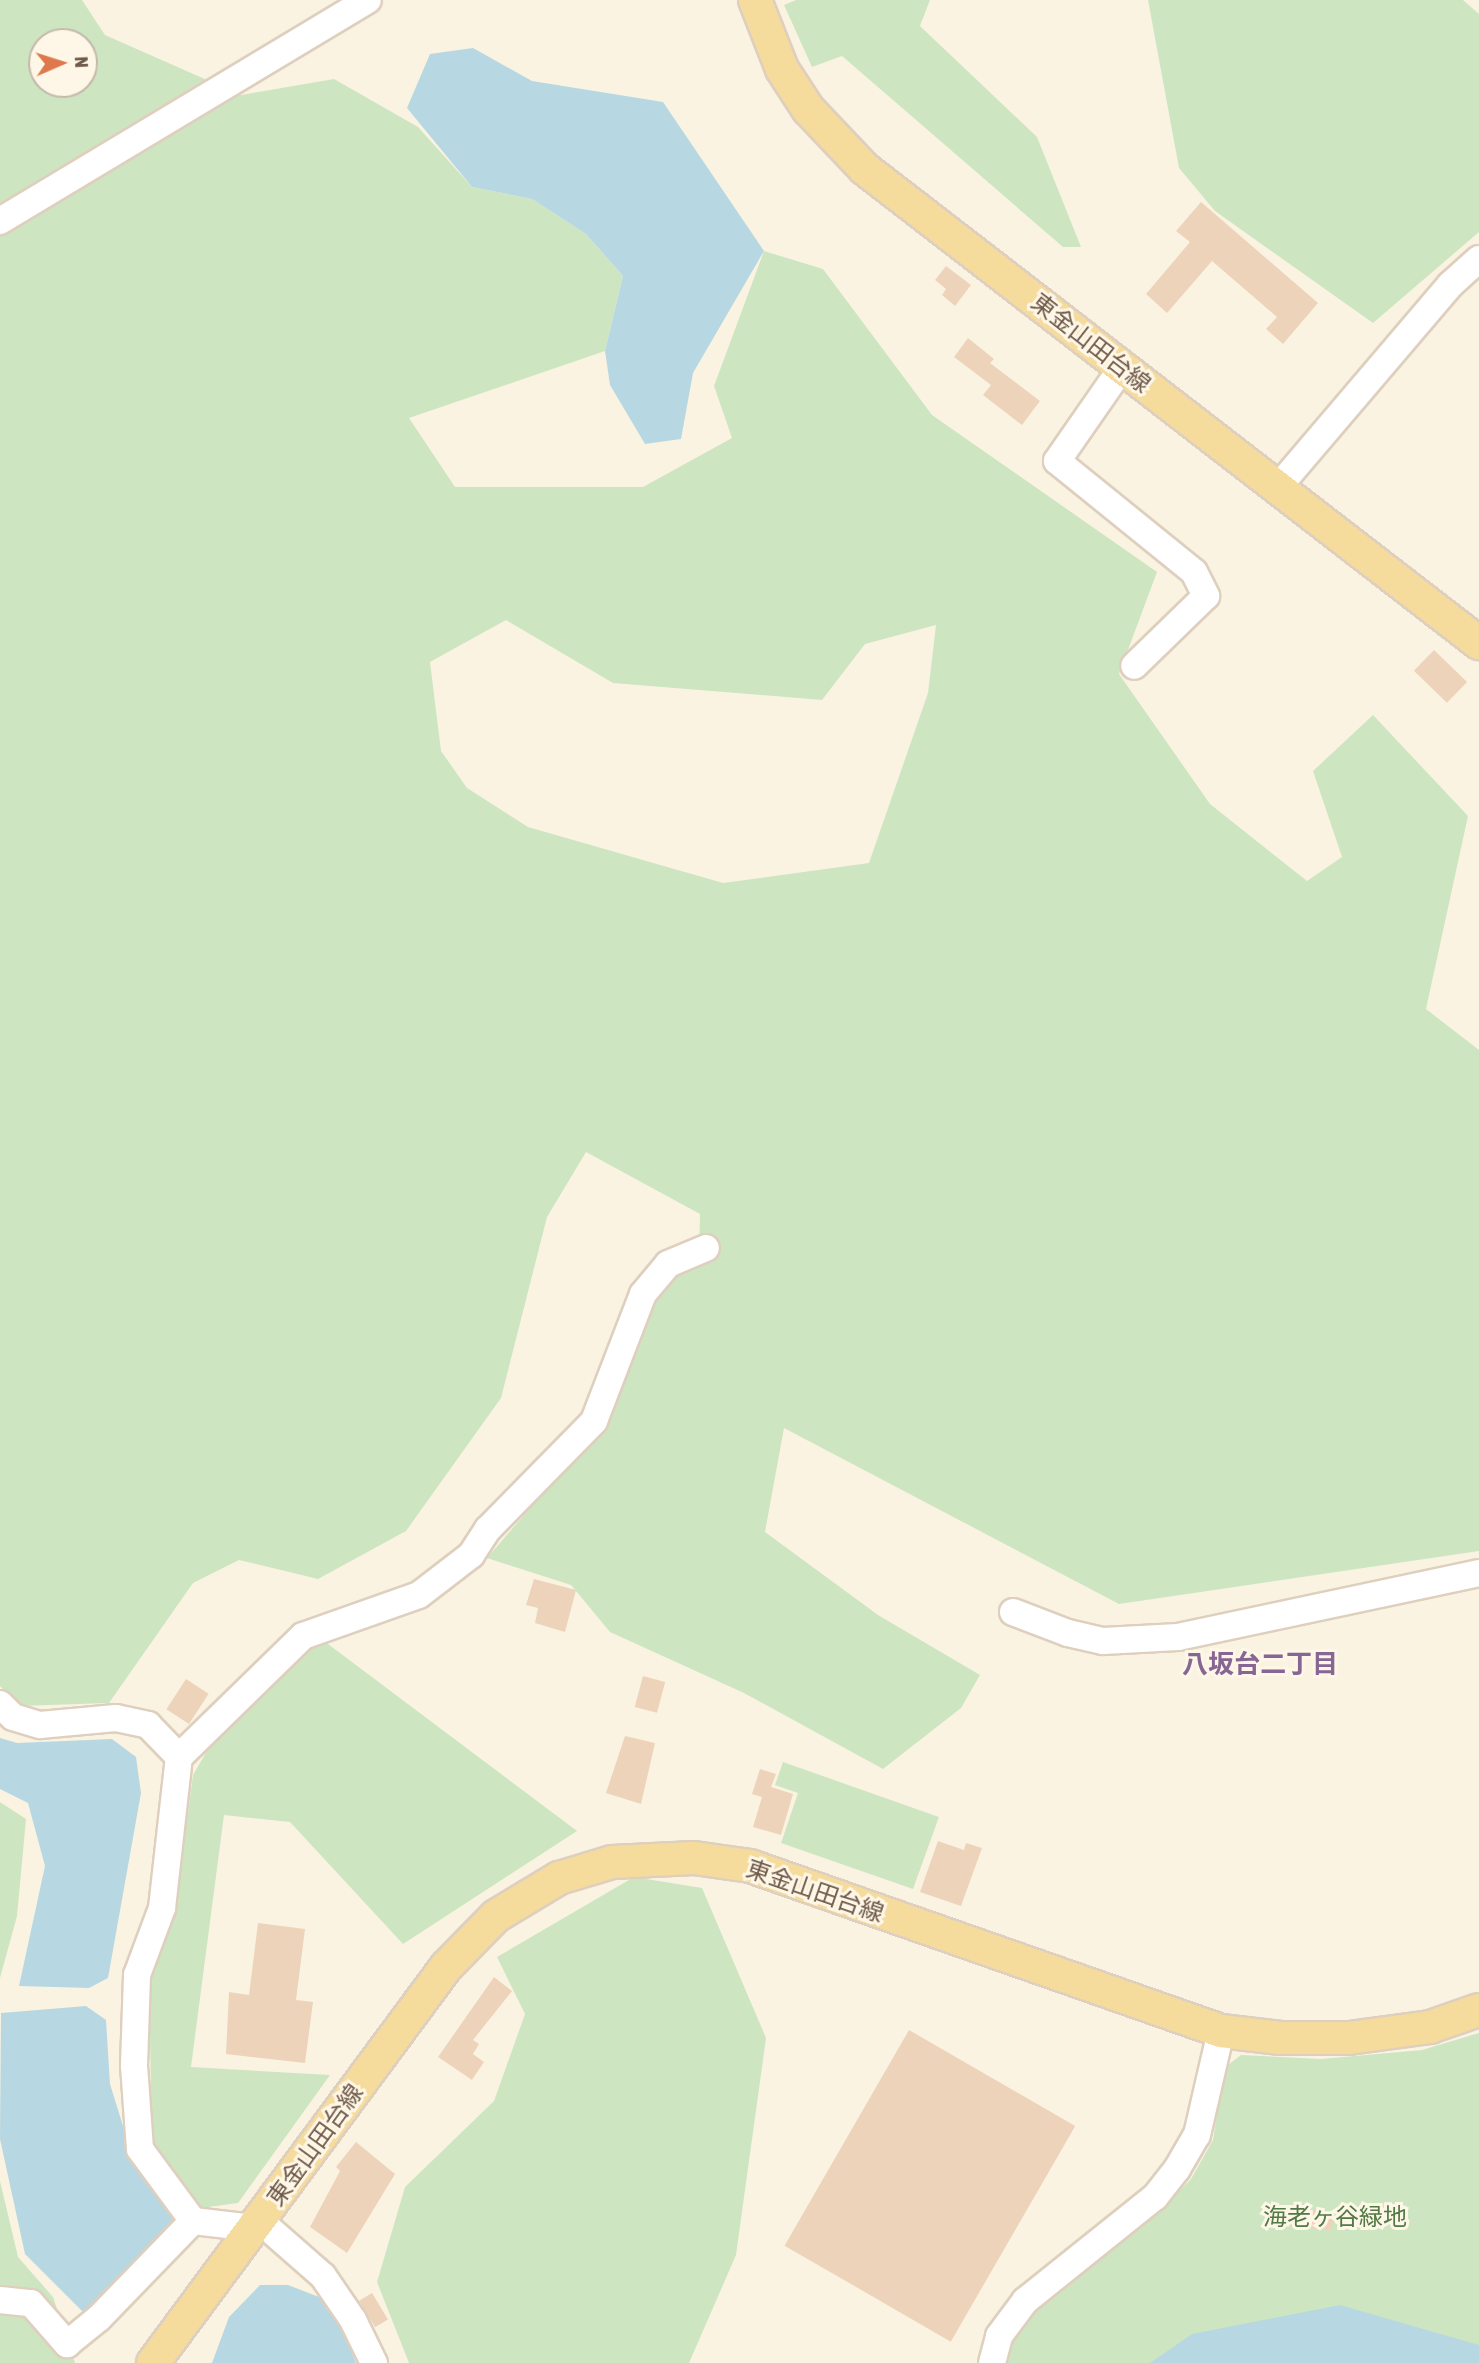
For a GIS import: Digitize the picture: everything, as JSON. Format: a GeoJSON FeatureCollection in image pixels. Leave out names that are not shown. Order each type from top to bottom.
{"type":"FeatureCollection","features":[{"type":"Feature","properties":{"kind":"main road","name":"東金山田台線"},"geometry":{"type":"LineString","coordinates":[[755,0],[782,69],[837,141],[865,169],[1479,643]]}},
{"type":"Feature","properties":{"kind":"main road","name":"東金山田台線"},"geometry":{"type":"LineString","coordinates":[[153,2363],[463,1950],[496,1916],[559,1878],[612,1862],[694,1858],[750,1867],[1221,2031],[1281,2038],[1349,2038],[1430,2026],[1479,2010]]}},
{"type":"Feature","properties":{"kind":"street"},"geometry":{"type":"LineString","coordinates":[[0,221],[368,0]]}},
{"type":"Feature","properties":{"kind":"street"},"geometry":{"type":"LineString","coordinates":[[1279,486],[1450,285],[1479,259]]}},
{"type":"Feature","properties":{"kind":"street"},"geometry":{"type":"LineString","coordinates":[[1121,369],[1057,461],[1194,572],[1206,596],[1133,666]]}},
{"type":"Feature","properties":{"kind":"street"},"geometry":{"type":"LineString","coordinates":[[193,2221],[140,2149],[134,2066],[137,1975],[163,1908],[179,1756],[303,1636],[419,1595],[471,1555],[488,1528],[594,1420],[643,1294],[668,1264],[706,1248]]}},
{"type":"Feature","properties":{"kind":"street"},"geometry":{"type":"LineString","coordinates":[[1013,1612],[1068,1633],[1103,1641],[1178,1637],[1479,1573]]}},
{"type":"Feature","properties":{"kind":"street"},"geometry":{"type":"LineString","coordinates":[[0,1704],[13,1717],[40,1725],[116,1718],[148,1725],[179,1756]]}},
{"type":"Feature","properties":{"kind":"street"},"geometry":{"type":"LineString","coordinates":[[992,2363],[999,2336],[1025,2301],[1155,2197],[1177,2169],[1197,2135],[1221,2031]]}},
{"type":"Feature","properties":{"kind":"street"},"geometry":{"type":"LineString","coordinates":[[0,2300],[31,2303],[67,2344],[99,2318],[193,2221],[256,2224],[323,2276],[374,2363]]}},
{"type":"Feature","properties":{"kind":"green space"},"geometry":{"type":"Polygon","coordinates":[[[0,0],[82,0],[105,35],[241,95],[334,79],[418,127],[472,187],[532,199],[586,234],[623,276],[605,351],[409,418],[455,487],[643,487],[732,438],[714,386],[764,251],[823,269],[932,415],[1157,572],[1119,674],[1210,804],[1307,881],[1342,857],[1313,771],[1373,715],[1468,816],[1426,1009],[1479,1050],[1479,1551],[1119,1604],[784,1428],[765,1532],[878,1615],[980,1675],[961,1708],[883,1769],[744,1693],[610,1632],[571,1585],[487,1558],[609,1416],[648,1302],[671,1275],[699,1257],[700,1214],[586,1152],[547,1217],[501,1398],[406,1531],[318,1579],[239,1560],[193,1583],[109,1703],[19,1706],[0,1686],[0,0]],[[506,620],[430,662],[441,751],[467,788],[528,827],[723,883],[869,863],[928,693],[936,625],[865,644],[822,700],[613,683],[506,620]]]}},
{"type":"Feature","properties":{"kind":"green space"},"geometry":{"type":"Polygon","coordinates":[[[796,0],[930,0],[920,26],[1037,137],[1081,247],[1063,247],[842,56],[812,67],[784,5],[796,0]]]}},
{"type":"Feature","properties":{"kind":"green space"},"geometry":{"type":"Polygon","coordinates":[[[1148,0],[1463,0],[1479,14],[1479,232],[1373,323],[1215,211],[1179,168],[1148,0]]]}},
{"type":"Feature","properties":{"kind":"green space"},"geometry":{"type":"Polygon","coordinates":[[[324,1641],[577,1831],[403,1944],[290,1822],[224,1815],[191,2067],[330,2075],[238,2203],[201,2208],[152,2146],[149,1982],[174,1919],[193,1775],[248,1680],[324,1641]]]}},
{"type":"Feature","properties":{"kind":"green space"},"geometry":{"type":"Polygon","coordinates":[[[783,1762],[939,1817],[913,1889],[781,1843],[798,1793],[775,1785],[783,1762]]]}},
{"type":"Feature","properties":{"kind":"green space"},"geometry":{"type":"Polygon","coordinates":[[[0,1802],[26,1819],[17,1916],[0,1978],[0,1802]]]}},
{"type":"Feature","properties":{"kind":"green space"},"geometry":{"type":"Polygon","coordinates":[[[634,1877],[702,1888],[766,2038],[736,2255],[689,2363],[409,2363],[377,2282],[405,2187],[494,2101],[525,2014],[497,1957],[634,1877]]]}},
{"type":"Feature","properties":{"kind":"green space","name":"海老ヶ谷緑地"},"geometry":{"type":"Polygon","coordinates":[[[1479,2033],[1479,2363],[1004,2363],[1008,2341],[1032,2308],[1159,2211],[1191,2179],[1213,2140],[1224,2068],[1241,2055],[1321,2059],[1422,2050],[1479,2033]]]}},
{"type":"Feature","properties":{"kind":"green space"},"geometry":{"type":"Polygon","coordinates":[[[0,2181],[18,2257],[53,2297],[75,2363],[0,2363],[0,2181]]]}},
{"type":"Feature","properties":{"kind":"water"},"geometry":{"type":"Polygon","coordinates":[[[473,48],[532,81],[663,102],[764,251],[693,373],[681,439],[645,444],[610,385],[605,351],[623,276],[586,234],[532,199],[472,187],[407,108],[430,54],[473,48]]]}},
{"type":"Feature","properties":{"kind":"water"},"geometry":{"type":"Polygon","coordinates":[[[0,1738],[17,1743],[112,1739],[136,1757],[141,1793],[108,1978],[89,1988],[19,1986],[45,1866],[28,1803],[0,1789],[0,1738]]]}},
{"type":"Feature","properties":{"kind":"water"},"geometry":{"type":"Polygon","coordinates":[[[86,2006],[106,2020],[110,2084],[132,2155],[182,2221],[87,2316],[25,2254],[0,2139],[1,2013],[86,2006]]]}},
{"type":"Feature","properties":{"kind":"water"},"geometry":{"type":"Polygon","coordinates":[[[260,2285],[288,2285],[319,2297],[344,2332],[356,2363],[212,2363],[229,2317],[260,2285]]]}},
{"type":"Feature","properties":{"kind":"water"},"geometry":{"type":"Polygon","coordinates":[[[1340,2305],[1479,2345],[1479,2363],[1150,2363],[1192,2334],[1340,2305]]]}},
{"type":"Feature","properties":{"kind":"building"},"geometry":{"type":"Polygon","coordinates":[[[1201,202],[1318,303],[1283,344],[1266,329],[1277,317],[1212,261],[1167,313],[1146,294],[1190,242],[1176,231],[1201,202]]]}},
{"type":"Feature","properties":{"kind":"building"},"geometry":{"type":"Polygon","coordinates":[[[946,266],[971,285],[955,306],[942,295],[946,289],[935,280],[946,266]]]}},
{"type":"Feature","properties":{"kind":"building"},"geometry":{"type":"Polygon","coordinates":[[[968,338],[994,359],[990,363],[1040,401],[1022,425],[983,395],[991,385],[954,357],[968,338]]]}},
{"type":"Feature","properties":{"kind":"building"},"geometry":{"type":"Polygon","coordinates":[[[1434,650],[1467,682],[1447,703],[1414,671],[1434,650]]]}},
{"type":"Feature","properties":{"kind":"building"},"geometry":{"type":"Polygon","coordinates":[[[534,1579],[576,1590],[565,1632],[535,1623],[538,1608],[526,1605],[534,1579]]]}},
{"type":"Feature","properties":{"kind":"building"},"geometry":{"type":"Polygon","coordinates":[[[643,1676],[665,1682],[657,1713],[635,1707],[643,1676]]]}},
{"type":"Feature","properties":{"kind":"building"},"geometry":{"type":"Polygon","coordinates":[[[186,1679],[209,1694],[189,1724],[166,1709],[186,1679]]]}},
{"type":"Feature","properties":{"kind":"building"},"geometry":{"type":"Polygon","coordinates":[[[625,1736],[655,1743],[641,1804],[606,1793],[625,1736]]]}},
{"type":"Feature","properties":{"kind":"building"},"geometry":{"type":"Polygon","coordinates":[[[760,1769],[776,1774],[771,1787],[793,1794],[781,1835],[753,1827],[762,1797],[752,1794],[760,1769]]]}},
{"type":"Feature","properties":{"kind":"building"},"geometry":{"type":"Polygon","coordinates":[[[938,1841],[964,1850],[966,1843],[982,1848],[961,1906],[920,1892],[938,1841]]]}},
{"type":"Feature","properties":{"kind":"building"},"geometry":{"type":"Polygon","coordinates":[[[258,1923],[305,1929],[296,2000],[313,2002],[305,2063],[226,2054],[229,1992],[249,1995],[258,1923]]]}},
{"type":"Feature","properties":{"kind":"building"},"geometry":{"type":"Polygon","coordinates":[[[494,1977],[512,1991],[473,2040],[479,2044],[473,2054],[484,2062],[472,2080],[438,2057],[494,1977]]]}},
{"type":"Feature","properties":{"kind":"building"},"geometry":{"type":"Polygon","coordinates":[[[909,2030],[1075,2126],[951,2342],[785,2246],[909,2030]]]}},
{"type":"Feature","properties":{"kind":"building"},"geometry":{"type":"Polygon","coordinates":[[[356,2142],[395,2174],[347,2253],[310,2227],[340,2171],[336,2167],[356,2142]]]}},
{"type":"Feature","properties":{"kind":"building"},"geometry":{"type":"Polygon","coordinates":[[[1294,2207],[1334,2212],[1331,2231],[1292,2226],[1294,2207]]]}},
{"type":"Feature","properties":{"kind":"building"},"geometry":{"type":"Polygon","coordinates":[[[372,2293],[388,2320],[375,2327],[359,2301],[372,2293]]]}},
{"type":"Feature","properties":{"kind":"district","name":"八坂台二丁目"},"geometry":{"type":"Point","coordinates":[1260,1665]}}]}
